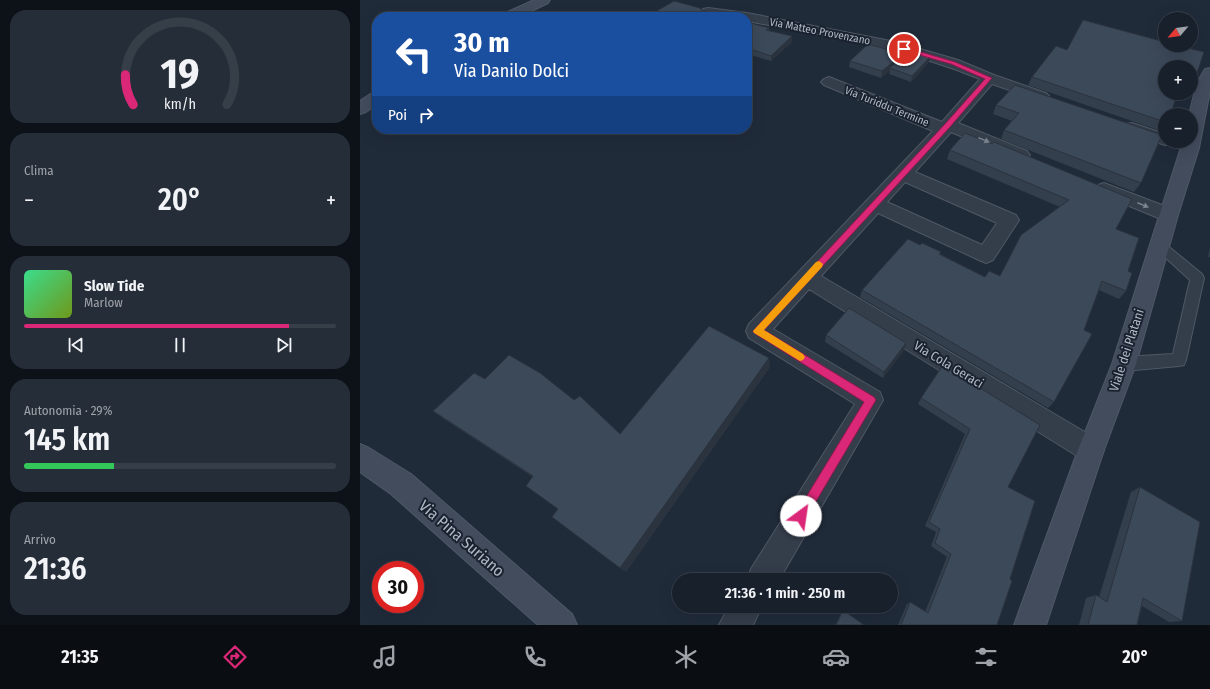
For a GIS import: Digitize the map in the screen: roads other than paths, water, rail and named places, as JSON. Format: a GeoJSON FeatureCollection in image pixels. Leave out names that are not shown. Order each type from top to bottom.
{"type":"FeatureCollection","features":[{"type":"Feature","properties":{"kind":"street"},"geometry":{"type":"LineString","coordinates":[[519,12],[544,0]]}},
{"type":"Feature","properties":{"kind":"street","name":"Via Matteo Provenzano"},"geometry":{"type":"LineString","coordinates":[[752,18],[891,45],[953,63],[989,78],[1055,101]]}},
{"type":"Feature","properties":{"kind":"street"},"geometry":{"type":"LineString","coordinates":[[766,573],[871,400],[757,331],[903,174],[989,78]]}},
{"type":"Feature","properties":{"kind":"street","name":"Via Turiddu Termine"},"geometry":{"type":"LineString","coordinates":[[829,82],[1036,161]]}},
{"type":"Feature","properties":{"kind":"street","name":"Viale dei Platani"},"geometry":{"type":"LineString","coordinates":[[1198,119],[1207,86]]}},
{"type":"Feature","properties":{"kind":"street"},"geometry":{"type":"LineString","coordinates":[[360,109],[372,100]]}},
{"type":"Feature","properties":{"kind":"street"},"geometry":{"type":"LineString","coordinates":[[1121,124],[1158,137]]}},
{"type":"Feature","properties":{"kind":"street","name":"Viale dei Platani"},"geometry":{"type":"LineString","coordinates":[[1030,625],[1090,450],[1124,364],[1168,215],[1190,148]]}},
{"type":"Feature","properties":{"kind":"street"},"geometry":{"type":"LineString","coordinates":[[875,204],[986,255],[1009,220],[903,174]]}},
{"type":"Feature","properties":{"kind":"street"},"geometry":{"type":"LineString","coordinates":[[1087,182],[1168,215]]}},
{"type":"Feature","properties":{"kind":"street","name":"Via Cola Geraci"},"geometry":{"type":"LineString","coordinates":[[807,278],[1090,450]]}},
{"type":"Feature","properties":{"kind":"street","name":"Via Pina Suriano"},"geometry":{"type":"LineString","coordinates":[[360,457],[401,484],[561,625]]}},
{"type":"Feature","properties":{"kind":"street"},"geometry":{"type":"LineString","coordinates":[[735,625],[743,613]]}},
{"type":"Feature","properties":{"kind":"lane"},"geometry":{"type":"LineString","coordinates":[[1124,364],[1179,360],[1197,278],[1159,245]]}}]}
